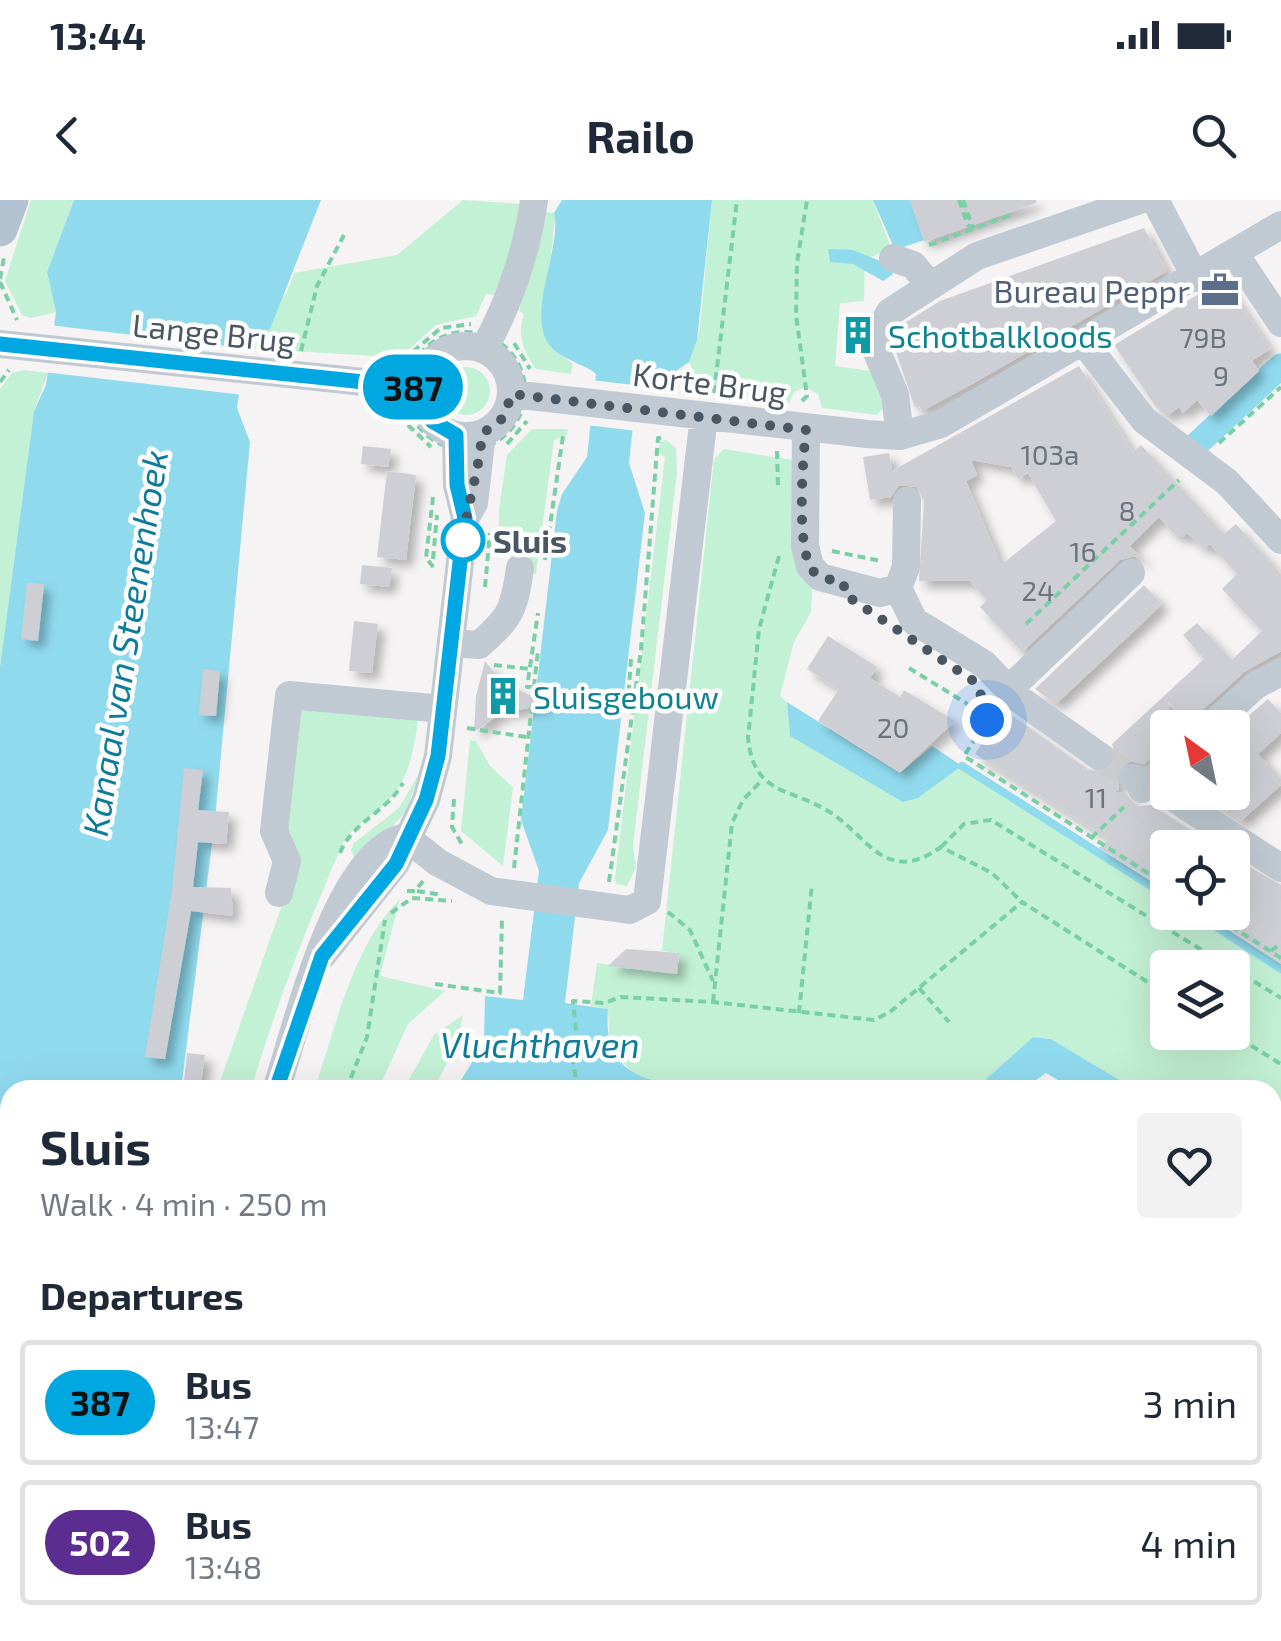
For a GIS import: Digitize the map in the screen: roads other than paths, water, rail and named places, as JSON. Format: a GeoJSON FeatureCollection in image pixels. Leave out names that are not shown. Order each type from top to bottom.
{"type":"FeatureCollection","features":[{"type":"Feature","properties":{"kind":"main road"},"geometry":{"type":"LineString","coordinates":[[0,229],[11,200]]}},
{"type":"Feature","properties":{"kind":"street"},"geometry":{"type":"LineString","coordinates":[[467,440],[528,401],[505,367],[492,333],[530,227],[534,200]]}},
{"type":"Feature","properties":{"kind":"street"},"geometry":{"type":"LineString","coordinates":[[1140,200],[976,256],[885,318],[876,343],[895,395],[900,436],[941,424],[1196,278],[1281,224]]}},
{"type":"Feature","properties":{"kind":"street"},"geometry":{"type":"LineString","coordinates":[[1155,200],[1196,278]]}},
{"type":"Feature","properties":{"kind":"street"},"geometry":{"type":"LineString","coordinates":[[1235,254],[1281,323]]}},
{"type":"Feature","properties":{"kind":"street"},"geometry":{"type":"LineString","coordinates":[[893,258],[913,264],[926,289]]}},
{"type":"Feature","properties":{"kind":"street"},"geometry":{"type":"LineString","coordinates":[[467,440],[432,421],[407,394],[442,352],[492,333]]}},
{"type":"Feature","properties":{"kind":"street"},"geometry":{"type":"LineString","coordinates":[[1083,341],[1144,420],[1227,482],[1281,540]]}},
{"type":"Feature","properties":{"kind":"street","name":"Lange Brug"},"geometry":{"type":"LineString","coordinates":[[0,344],[407,394]]}},
{"type":"Feature","properties":{"kind":"street","name":"Korte Brug"},"geometry":{"type":"LineString","coordinates":[[528,401],[569,400],[658,411],[708,407],[787,434],[900,436]]}},
{"type":"Feature","properties":{"kind":"street"},"geometry":{"type":"LineString","coordinates":[[406,837],[474,883],[533,897],[635,910],[647,901],[708,407]]}},
{"type":"Feature","properties":{"kind":"street"},"geometry":{"type":"LineString","coordinates":[[787,434],[793,547],[814,572],[847,569],[880,592],[902,577]]}},
{"type":"Feature","properties":{"kind":"street"},"geometry":{"type":"LineString","coordinates":[[279,1080],[322,956],[328,924],[346,892],[391,842],[406,837],[453,718],[477,523],[467,471],[467,440]]}},
{"type":"Feature","properties":{"kind":"street"},"geometry":{"type":"LineString","coordinates":[[907,501],[902,577],[914,621],[984,664],[995,696],[1099,756]]}},
{"type":"Feature","properties":{"kind":"street"},"geometry":{"type":"LineString","coordinates":[[462,644],[479,645],[511,614],[520,568]]}},
{"type":"Feature","properties":{"kind":"street"},"geometry":{"type":"LineString","coordinates":[[995,696],[1131,573]]}},
{"type":"Feature","properties":{"kind":"street"},"geometry":{"type":"LineString","coordinates":[[1229,710],[1256,685],[1281,672]]}},
{"type":"Feature","properties":{"kind":"street"},"geometry":{"type":"LineString","coordinates":[[279,893],[287,861],[274,830],[289,695],[453,718]]}},
{"type":"Feature","properties":{"kind":"street"},"geometry":{"type":"LineString","coordinates":[[1144,784],[1256,848],[1281,868]]}},
{"type":"Feature","properties":{"kind":"water","name":"Kanaal van Steenenhoek"},"geometry":{"type":"Polygon","coordinates":[[[74,200],[321,200],[270,329],[247,338],[237,408],[250,442],[215,819],[182,1080],[0,1080],[0,667],[34,411],[46,385],[56,312],[47,272],[74,200]]]}},
{"type":"Feature","properties":{"kind":"water","name":"Vluchthaven"},"geometry":{"type":"Polygon","coordinates":[[[562,200],[712,200],[697,340],[689,362],[662,381],[638,379],[629,463],[645,513],[608,830],[579,883],[565,1003],[608,1009],[608,1030],[618,1059],[628,1069],[651,1080],[461,1080],[484,1043],[485,996],[523,1000],[539,871],[521,820],[557,511],[562,494],[587,457],[596,374],[557,352],[544,335],[542,301],[553,244],[554,213],[562,200]]]}},
{"type":"Feature","properties":{"kind":"water"},"geometry":{"type":"Polygon","coordinates":[[[873,200],[910,200],[924,240],[895,250],[873,200]]]}},
{"type":"Feature","properties":{"kind":"water"},"geometry":{"type":"Polygon","coordinates":[[[828,249],[853,250],[890,265],[893,274],[883,281],[853,264],[830,262],[828,249]]]}},
{"type":"Feature","properties":{"kind":"water"},"geometry":{"type":"Polygon","coordinates":[[[787,702],[900,773],[932,746],[962,766],[918,798],[903,802],[790,736],[787,702]]]}},
{"type":"Feature","properties":{"kind":"water"},"geometry":{"type":"Polygon","coordinates":[[[1033,1037],[1051,1039],[1119,1080],[1058,1080],[1046,1073],[1036,1080],[985,1080],[1033,1037]]]}},
{"type":"Feature","properties":{"kind":"waterway"},"geometry":{"type":"LineString","coordinates":[[1199,442],[1281,366]]}},
{"type":"Feature","properties":{"kind":"waterway"},"geometry":{"type":"LineString","coordinates":[[962,766],[1150,886]]}},
{"type":"Feature","properties":{"kind":"waterway"},"geometry":{"type":"LineString","coordinates":[[1221,930],[1281,969]]}},
{"type":"Feature","properties":{"kind":"tunnel"},"geometry":{"type":"LineString","coordinates":[[1099,756],[1133,778]]}},
{"type":"Feature","properties":{"kind":"place","name":"Bureau Peppr"},"geometry":{"type":"Point","coordinates":[1220,290]}},
{"type":"Feature","properties":{"kind":"place","name":"Schotbalkloods"},"geometry":{"type":"Point","coordinates":[858,335]}},
{"type":"Feature","properties":{"kind":"place","name":"Sluis"},"geometry":{"type":"Point","coordinates":[463,540]}},
{"type":"Feature","properties":{"kind":"place","name":"Sluisgebouw"},"geometry":{"type":"Point","coordinates":[503,696]}}]}
